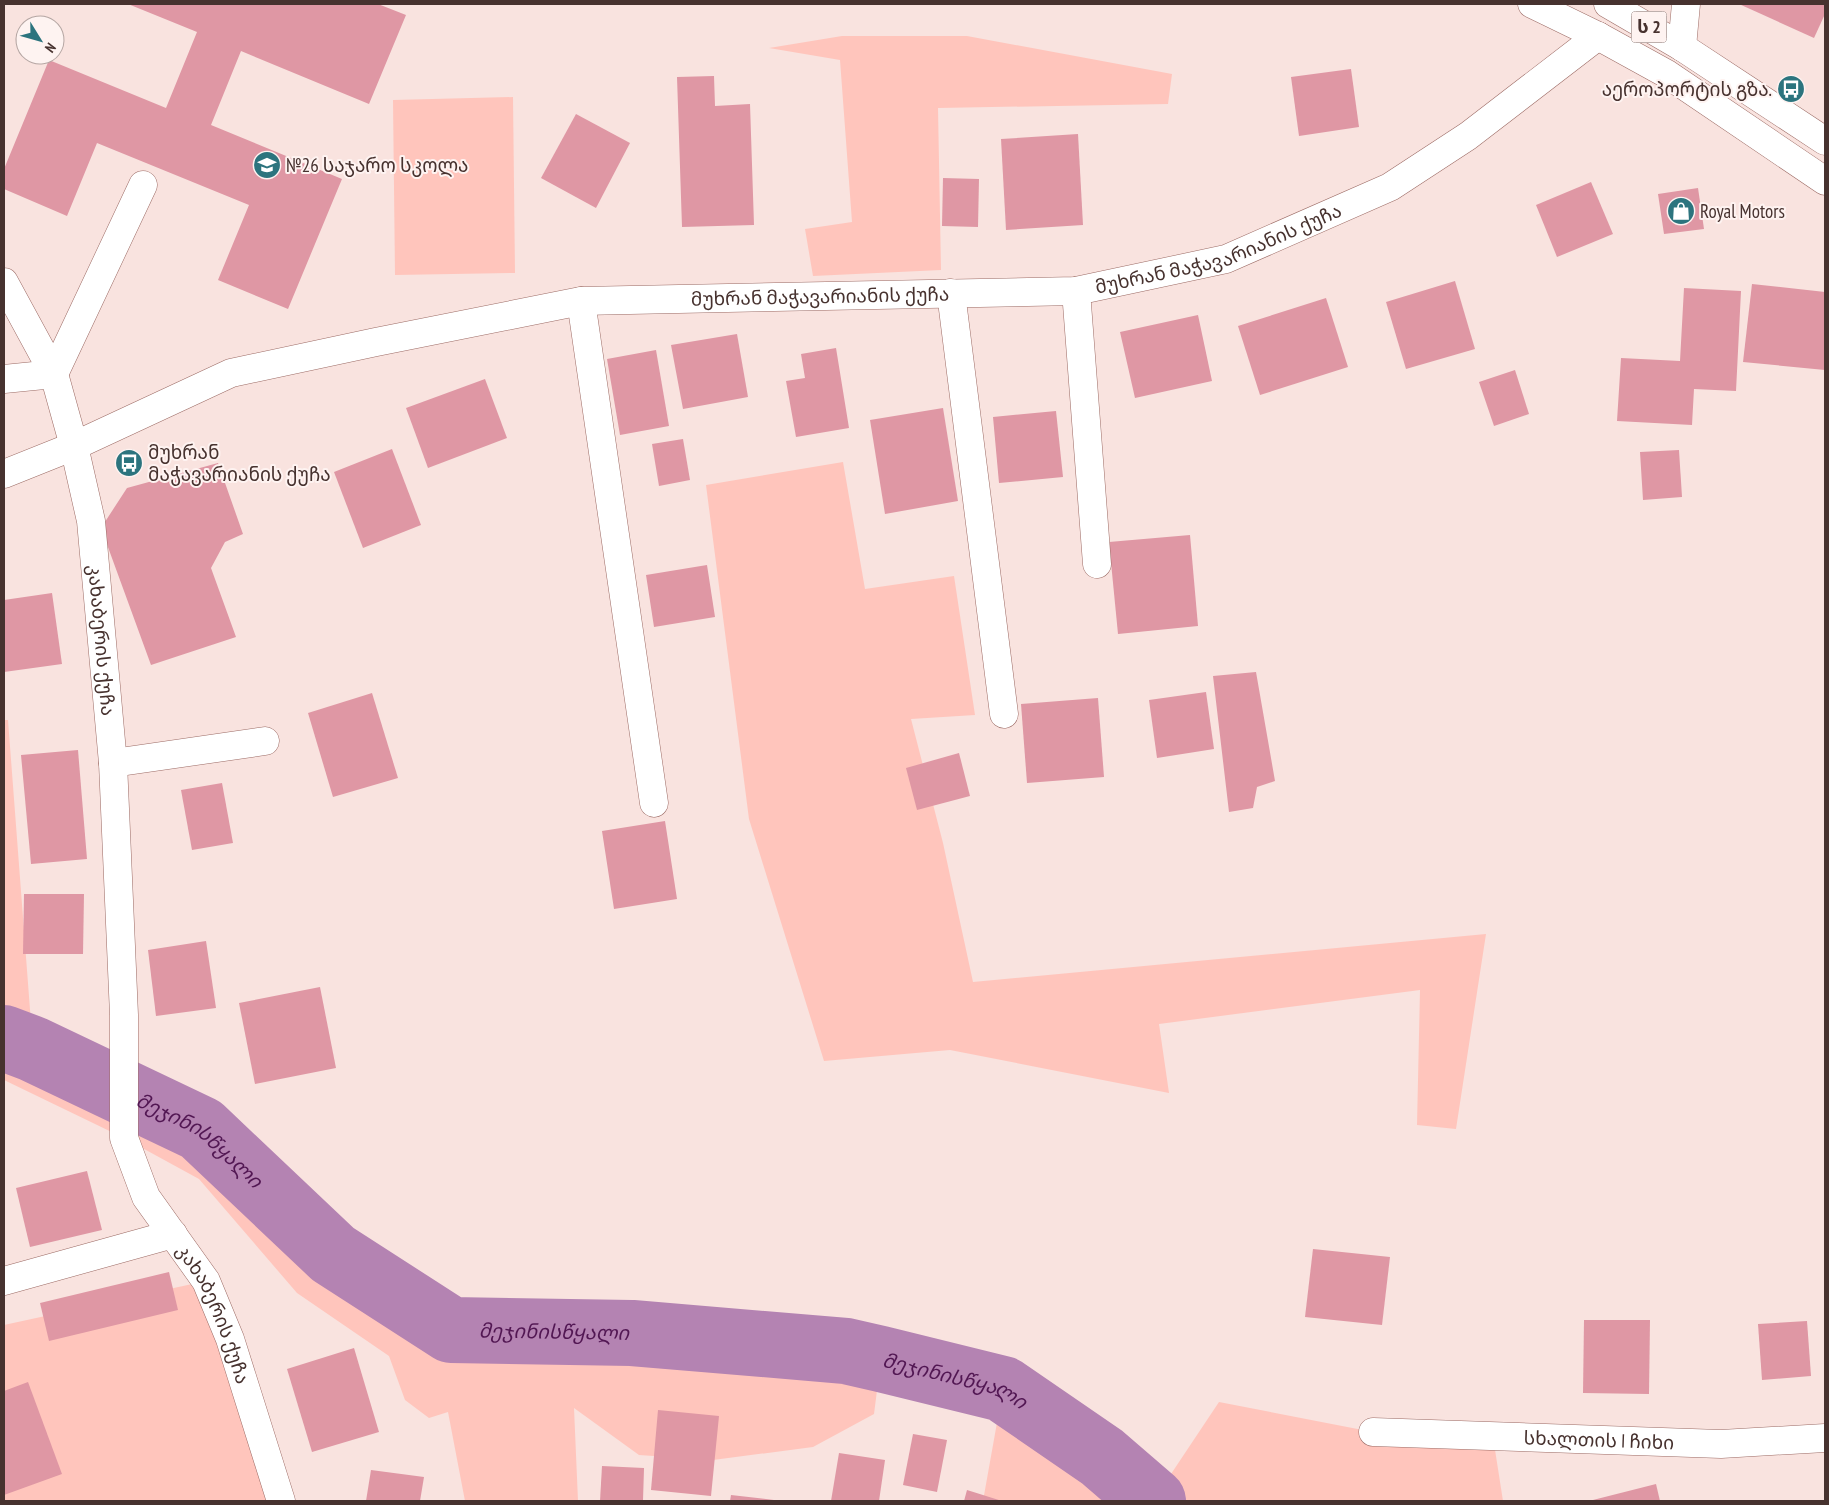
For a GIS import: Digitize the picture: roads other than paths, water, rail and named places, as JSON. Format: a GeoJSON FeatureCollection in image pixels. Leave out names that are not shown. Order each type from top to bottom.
{"type":"FeatureCollection","features":[{"type":"Feature","properties":{"kind":"main road","name":"ს 2"},"geometry":{"type":"LineString","coordinates":[[1532,4],[1598,36],[1667,74],[1825,181]]}},
{"type":"Feature","properties":{"kind":"main road","name":"ს 2"},"geometry":{"type":"LineString","coordinates":[[1608,4],[1682,47],[1825,141]]}},
{"type":"Feature","properties":{"kind":"main road"},"geometry":{"type":"LineString","coordinates":[[1682,47],[1686,4]]}},
{"type":"Feature","properties":{"kind":"main road","name":"მუხრან მაჭავარიანის ქუჩა"},"geometry":{"type":"LineString","coordinates":[[4,474],[74,446],[231,373],[581,301],[1076,291],[1226,259],[1390,187],[1468,136],[1598,36]]}},
{"type":"Feature","properties":{"kind":"main road"},"geometry":{"type":"LineString","coordinates":[[4,379],[54,374],[143,185]]}},
{"type":"Feature","properties":{"kind":"main road","name":"კახაბერის ქუჩა"},"geometry":{"type":"LineString","coordinates":[[4,282],[54,374],[74,446],[90,521],[113,763],[124,1015],[124,1138],[146,1197],[206,1281],[230,1339],[281,1501]]}},
{"type":"Feature","properties":{"kind":"main road"},"geometry":{"type":"LineString","coordinates":[[1076,291],[1097,564]]}},
{"type":"Feature","properties":{"kind":"main road"},"geometry":{"type":"LineString","coordinates":[[951,293],[1004,714]]}},
{"type":"Feature","properties":{"kind":"main road"},"geometry":{"type":"LineString","coordinates":[[581,301],[654,803]]}},
{"type":"Feature","properties":{"kind":"main road"},"geometry":{"type":"LineString","coordinates":[[113,763],[265,741]]}},
{"type":"Feature","properties":{"kind":"main road"},"geometry":{"type":"LineString","coordinates":[[4,1281],[172,1234]]}},
{"type":"Feature","properties":{"kind":"main road","name":"სხალთის I ჩიხი"},"geometry":{"type":"LineString","coordinates":[[1373,1432],[1721,1444],[1825,1438]]}},
{"type":"Feature","properties":{"kind":"waterway","name":"მეჯინისწყალი"},"geometry":{"type":"LineString","coordinates":[[4,1038],[33,1049],[201,1129],[333,1254],[451,1330],[632,1333],[846,1351],[881,1359],[1003,1389],[1102,1457],[1153,1501]]}},
{"type":"Feature","properties":{"kind":"place","name":"აეროპორტის გზა."},"geometry":{"type":"Point","coordinates":[1791,89]}},
{"type":"Feature","properties":{"kind":"place","name":"№26 საჯარო სკოლა"},"geometry":{"type":"Point","coordinates":[267,165]}},
{"type":"Feature","properties":{"kind":"place","name":"Royal Motors"},"geometry":{"type":"Point","coordinates":[1681,211]}},
{"type":"Feature","properties":{"kind":"place","name":"მუხრან მაჭავარიანის ქუჩა"},"geometry":{"type":"Point","coordinates":[129,463]}}]}
